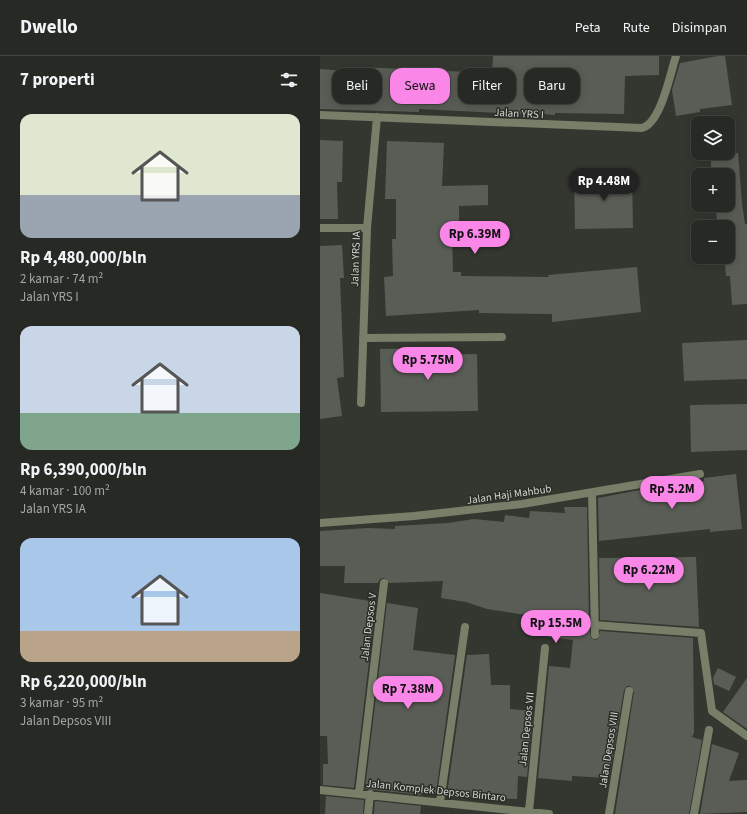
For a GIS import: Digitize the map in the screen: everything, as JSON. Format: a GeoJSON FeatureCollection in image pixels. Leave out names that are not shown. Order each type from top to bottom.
{"type":"FeatureCollection","features":[{"type":"Feature","properties":{"kind":"street","name":"Jalan YRS I"},"geometry":{"type":"LineString","coordinates":[[320,115],[642,128],[653,121],[659,109],[676,56]]}},
{"type":"Feature","properties":{"kind":"street","name":"Jalan YRS IA"},"geometry":{"type":"LineString","coordinates":[[361,403],[367,228],[377,117]]}},
{"type":"Feature","properties":{"kind":"street"},"geometry":{"type":"LineString","coordinates":[[320,228],[367,228]]}},
{"type":"Feature","properties":{"kind":"street"},"geometry":{"type":"LineString","coordinates":[[363,338],[502,337]]}},
{"type":"Feature","properties":{"kind":"street","name":"Jalan Haji Mahbub"},"geometry":{"type":"LineString","coordinates":[[320,523],[463,511],[592,493],[700,474]]}},
{"type":"Feature","properties":{"kind":"street"},"geometry":{"type":"LineString","coordinates":[[592,493],[595,635]]}},
{"type":"Feature","properties":{"kind":"street","name":"Jalan Depsos V"},"geometry":{"type":"LineString","coordinates":[[358,793],[384,583]]}},
{"type":"Feature","properties":{"kind":"street"},"geometry":{"type":"LineString","coordinates":[[594,625],[701,633],[712,711],[747,736]]}},
{"type":"Feature","properties":{"kind":"street"},"geometry":{"type":"LineString","coordinates":[[440,802],[465,628]]}},
{"type":"Feature","properties":{"kind":"street","name":"Jalan Depsos VII"},"geometry":{"type":"LineString","coordinates":[[529,811],[545,648]]}},
{"type":"Feature","properties":{"kind":"street","name":"Jalan Depsos VIII"},"geometry":{"type":"LineString","coordinates":[[609,814],[629,691]]}},
{"type":"Feature","properties":{"kind":"street"},"geometry":{"type":"LineString","coordinates":[[694,814],[708,730]]}},
{"type":"Feature","properties":{"kind":"street","name":"Jalan Komplek Depsos Bintaro"},"geometry":{"type":"LineString","coordinates":[[320,790],[370,794],[549,814]]}},
{"type":"Feature","properties":{"kind":"street"},"geometry":{"type":"LineString","coordinates":[[368,814],[370,794]]}},
{"type":"Feature","properties":{"kind":"building"},"geometry":{"type":"Polygon","coordinates":[[[493,56],[659,56],[659,75],[625,76],[624,114],[555,113],[555,115],[522,112],[522,114],[419,109],[419,112],[320,109],[320,69],[332,70],[332,104],[382,104],[382,68],[390,68],[390,104],[450,104],[450,71],[458,71],[458,104],[516,104],[516,68],[492,68],[493,56]]]}},
{"type":"Feature","properties":{"kind":"building"},"geometry":{"type":"Polygon","coordinates":[[[725,56],[732,105],[700,109],[700,112],[676,116],[672,90],[680,63],[725,56]]]}},
{"type":"Feature","properties":{"kind":"building"},"geometry":{"type":"Polygon","coordinates":[[[359,67],[381,68],[359,68],[359,67]]]}},
{"type":"Feature","properties":{"kind":"building"},"geometry":{"type":"Polygon","coordinates":[[[320,140],[343,141],[342,182],[337,182],[338,219],[320,219],[320,140]]]}},
{"type":"Feature","properties":{"kind":"building"},"geometry":{"type":"Polygon","coordinates":[[[387,141],[444,143],[442,186],[488,185],[488,205],[459,206],[459,233],[452,233],[453,272],[461,272],[461,276],[549,277],[548,275],[637,267],[641,312],[552,322],[552,314],[479,313],[479,310],[386,316],[384,277],[393,276],[392,239],[396,239],[396,199],[385,199],[387,141]]]}},
{"type":"Feature","properties":{"kind":"building"},"geometry":{"type":"Polygon","coordinates":[[[735,153],[738,153],[742,203],[745,224],[747,224],[747,304],[732,305],[730,276],[726,276],[725,264],[735,264],[735,220],[717,220],[716,212],[735,212],[735,168],[711,168],[711,160],[735,160],[735,153]]]}},
{"type":"Feature","properties":{"kind":"building"},"geometry":{"type":"Polygon","coordinates":[[[632,175],[633,228],[575,229],[574,176],[632,175]]]}},
{"type":"Feature","properties":{"kind":"building"},"geometry":{"type":"Polygon","coordinates":[[[342,245],[344,278],[340,278],[344,377],[337,378],[342,416],[320,419],[320,246],[342,245]]]}},
{"type":"Feature","properties":{"kind":"building"},"geometry":{"type":"Polygon","coordinates":[[[747,340],[747,379],[684,381],[682,343],[747,340]]]}},
{"type":"Feature","properties":{"kind":"building"},"geometry":{"type":"Polygon","coordinates":[[[428,348],[428,355],[477,354],[478,411],[381,412],[380,349],[428,348]]]}},
{"type":"Feature","properties":{"kind":"building"},"geometry":{"type":"Polygon","coordinates":[[[747,404],[747,450],[691,452],[690,405],[747,404]]]}},
{"type":"Feature","properties":{"kind":"building"},"geometry":{"type":"Polygon","coordinates":[[[736,474],[742,529],[710,532],[710,529],[599,541],[598,498],[645,489],[704,481],[704,478],[736,474]]]}},
{"type":"Feature","properties":{"kind":"building"},"geometry":{"type":"Polygon","coordinates":[[[564,507],[587,507],[589,625],[591,638],[595,640],[598,639],[600,631],[693,638],[694,733],[692,737],[702,740],[689,814],[615,814],[634,692],[630,686],[627,686],[624,690],[609,778],[572,776],[572,781],[538,778],[549,666],[570,668],[573,640],[548,637],[551,619],[487,609],[466,602],[441,598],[443,581],[389,583],[384,578],[380,579],[378,583],[344,583],[345,566],[320,566],[320,531],[368,528],[395,529],[395,526],[448,523],[474,519],[504,522],[505,515],[529,518],[530,511],[565,513],[564,507]]]}},
{"type":"Feature","properties":{"kind":"building"},"geometry":{"type":"Polygon","coordinates":[[[696,557],[699,627],[600,620],[599,558],[696,557]]]}},
{"type":"Feature","properties":{"kind":"building"},"geometry":{"type":"Polygon","coordinates":[[[320,593],[376,602],[354,788],[323,785],[323,764],[328,764],[327,736],[320,736],[320,593]]]}},
{"type":"Feature","properties":{"kind":"building"},"geometry":{"type":"Polygon","coordinates":[[[387,603],[418,608],[413,650],[455,655],[436,793],[422,791],[422,795],[365,789],[387,603]]]}},
{"type":"Feature","properties":{"kind":"building"},"geometry":{"type":"Polygon","coordinates":[[[489,654],[491,685],[510,685],[510,709],[533,711],[527,777],[518,776],[517,799],[451,797],[451,795],[447,794],[467,655],[489,654]]]}},
{"type":"Feature","properties":{"kind":"building"},"geometry":{"type":"Polygon","coordinates":[[[718,668],[736,677],[729,691],[714,684],[713,678],[718,668]]]}},
{"type":"Feature","properties":{"kind":"building"},"geometry":{"type":"Polygon","coordinates":[[[747,678],[747,729],[723,712],[747,678]]]}},
{"type":"Feature","properties":{"kind":"building"},"geometry":{"type":"Polygon","coordinates":[[[712,744],[739,753],[729,781],[747,780],[747,812],[700,814],[712,744]]]}},
{"type":"Feature","properties":{"kind":"building"},"geometry":{"type":"Polygon","coordinates":[[[326,796],[364,800],[363,814],[325,814],[326,796]]]}},
{"type":"Feature","properties":{"kind":"building"},"geometry":{"type":"Polygon","coordinates":[[[375,801],[421,806],[420,814],[374,814],[375,801]]]}}]}
